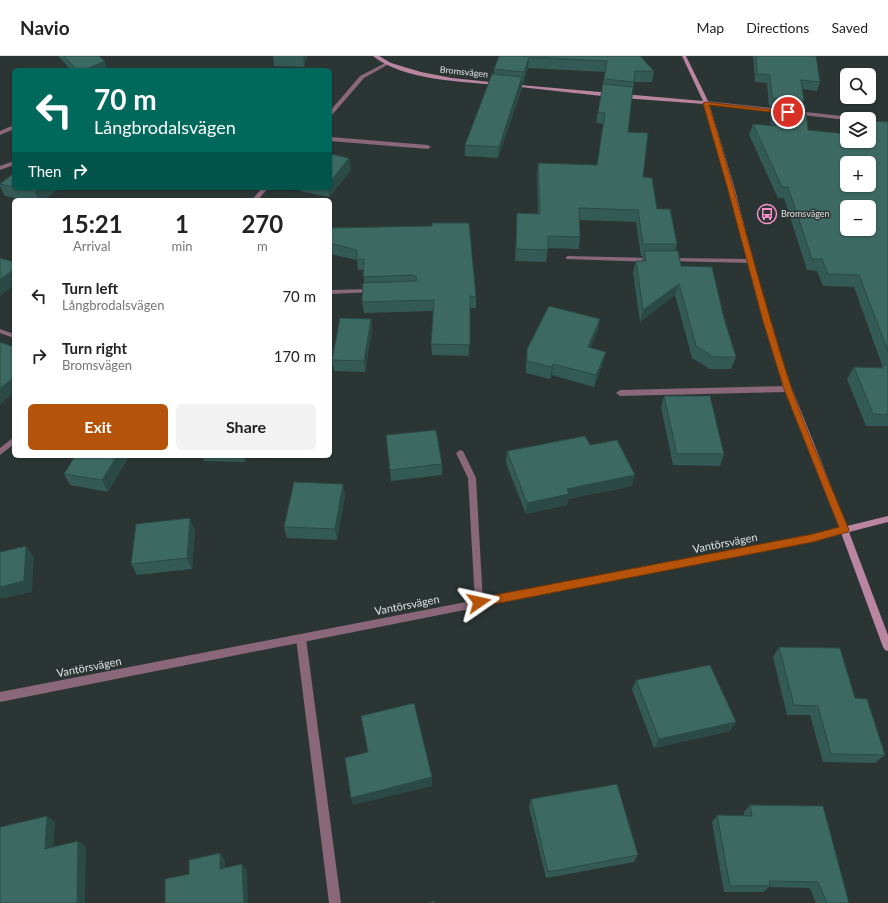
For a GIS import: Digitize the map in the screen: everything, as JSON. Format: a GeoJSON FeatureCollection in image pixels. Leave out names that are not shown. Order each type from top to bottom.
{"type":"FeatureCollection","features":[{"type":"Feature","properties":{"kind":"street","name":"Bromsvägen"},"geometry":{"type":"LineString","coordinates":[[375,56],[387,64],[413,73],[452,79],[706,103],[840,118]]}},
{"type":"Feature","properties":{"kind":"street"},"geometry":{"type":"LineString","coordinates":[[684,56],[706,103],[751,261],[766,321],[788,389],[844,530],[888,647]]}},
{"type":"Feature","properties":{"kind":"street"},"geometry":{"type":"LineString","coordinates":[[332,112],[362,77],[387,64]]}},
{"type":"Feature","properties":{"kind":"street"},"geometry":{"type":"LineString","coordinates":[[0,133],[12,128]]}},
{"type":"Feature","properties":{"kind":"street"},"geometry":{"type":"LineString","coordinates":[[332,139],[428,147]]}},
{"type":"Feature","properties":{"kind":"street"},"geometry":{"type":"LineString","coordinates":[[0,168],[12,164]]}},
{"type":"Feature","properties":{"kind":"street"},"geometry":{"type":"LineString","coordinates":[[257,198],[263,190]]}},
{"type":"Feature","properties":{"kind":"street"},"geometry":{"type":"LineString","coordinates":[[568,258],[751,261]]}},
{"type":"Feature","properties":{"kind":"street"},"geometry":{"type":"LineString","coordinates":[[332,292],[383,291]]}},
{"type":"Feature","properties":{"kind":"street"},"geometry":{"type":"LineString","coordinates":[[0,331],[12,335]]}},
{"type":"Feature","properties":{"kind":"street"},"geometry":{"type":"LineString","coordinates":[[620,393],[788,389]]}},
{"type":"Feature","properties":{"kind":"street"},"geometry":{"type":"LineString","coordinates":[[0,452],[12,442]]}},
{"type":"Feature","properties":{"kind":"street"},"geometry":{"type":"LineString","coordinates":[[460,453],[472,478],[479,602]]}},
{"type":"Feature","properties":{"kind":"street","name":"Vantörsvägen"},"geometry":{"type":"LineString","coordinates":[[0,697],[479,602],[813,538],[888,519]]}},
{"type":"Feature","properties":{"kind":"street"},"geometry":{"type":"LineString","coordinates":[[302,638],[335,903]]}},
{"type":"Feature","properties":{"kind":"building"},"geometry":{"type":"Polygon","coordinates":[[[64,56],[99,56],[105,61],[89,68],[75,68],[64,56]]]}},
{"type":"Feature","properties":{"kind":"building"},"geometry":{"type":"Polygon","coordinates":[[[499,56],[640,56],[654,71],[635,71],[634,82],[604,79],[607,61],[529,57],[524,72],[494,69],[499,56]]]}},
{"type":"Feature","properties":{"kind":"building"},"geometry":{"type":"Polygon","coordinates":[[[756,56],[816,56],[820,82],[801,80],[804,101],[772,98],[770,75],[757,74],[756,56]]]}},
{"type":"Feature","properties":{"kind":"building"},"geometry":{"type":"Polygon","coordinates":[[[492,74],[522,77],[499,147],[465,145],[492,74]]]}},
{"type":"Feature","properties":{"kind":"building"},"geometry":{"type":"Polygon","coordinates":[[[603,84],[633,87],[628,132],[648,133],[643,177],[652,178],[657,209],[670,209],[677,244],[643,244],[638,210],[579,208],[580,237],[548,236],[548,250],[516,249],[517,213],[540,214],[538,163],[597,165],[605,113],[598,112],[603,84]]]}},
{"type":"Feature","properties":{"kind":"building"},"geometry":{"type":"Polygon","coordinates":[[[773,102],[805,105],[808,130],[840,133],[840,148],[876,148],[876,121],[888,122],[888,351],[859,275],[828,274],[822,259],[812,259],[788,187],[782,187],[753,124],[776,126],[773,102]]]}},
{"type":"Feature","properties":{"kind":"building"},"geometry":{"type":"Polygon","coordinates":[[[332,154],[349,158],[332,179],[332,154]]]}},
{"type":"Feature","properties":{"kind":"building"},"geometry":{"type":"Polygon","coordinates":[[[12,175],[12,187],[0,184],[12,175]]]}},
{"type":"Feature","properties":{"kind":"building"},"geometry":{"type":"Polygon","coordinates":[[[26,190],[38,190],[35,192],[26,190]]]}},
{"type":"Feature","properties":{"kind":"building"},"geometry":{"type":"Polygon","coordinates":[[[432,223],[469,223],[476,297],[470,296],[470,345],[431,344],[434,300],[362,302],[363,283],[416,281],[417,278],[414,275],[363,277],[364,259],[357,259],[357,250],[332,244],[332,228],[432,226],[432,223]]]}},
{"type":"Feature","properties":{"kind":"building"},"geometry":{"type":"Polygon","coordinates":[[[644,251],[678,251],[681,266],[712,267],[724,318],[736,357],[714,357],[696,346],[679,284],[643,310],[636,261],[646,261],[644,251]]]}},
{"type":"Feature","properties":{"kind":"building"},"geometry":{"type":"Polygon","coordinates":[[[0,258],[12,261],[12,271],[0,280],[0,258]]]}},
{"type":"Feature","properties":{"kind":"building"},"geometry":{"type":"Polygon","coordinates":[[[549,306],[600,319],[588,347],[606,352],[596,375],[553,364],[552,367],[527,361],[527,349],[549,306]]]}},
{"type":"Feature","properties":{"kind":"building"},"geometry":{"type":"Polygon","coordinates":[[[340,318],[371,319],[364,361],[332,360],[340,318]]]}},
{"type":"Feature","properties":{"kind":"building"},"geometry":{"type":"Polygon","coordinates":[[[0,342],[12,346],[12,379],[0,389],[0,342]]]}},
{"type":"Feature","properties":{"kind":"building"},"geometry":{"type":"Polygon","coordinates":[[[882,365],[888,365],[888,415],[873,414],[854,367],[883,368],[882,365]]]}},
{"type":"Feature","properties":{"kind":"building"},"geometry":{"type":"Polygon","coordinates":[[[664,396],[710,396],[724,454],[677,454],[664,396]]]}},
{"type":"Feature","properties":{"kind":"building"},"geometry":{"type":"Polygon","coordinates":[[[436,430],[442,464],[390,470],[386,435],[436,430]]]}},
{"type":"Feature","properties":{"kind":"building"},"geometry":{"type":"Polygon","coordinates":[[[585,436],[590,445],[617,440],[635,475],[567,489],[569,494],[527,503],[507,451],[585,436]]]}},
{"type":"Feature","properties":{"kind":"building"},"geometry":{"type":"Polygon","coordinates":[[[74,458],[116,458],[102,480],[64,474],[74,458]]]}},
{"type":"Feature","properties":{"kind":"building"},"geometry":{"type":"Polygon","coordinates":[[[294,482],[343,484],[335,529],[284,527],[294,482]]]}},
{"type":"Feature","properties":{"kind":"building"},"geometry":{"type":"Polygon","coordinates":[[[190,518],[187,558],[131,564],[136,524],[190,518]]]}},
{"type":"Feature","properties":{"kind":"building"},"geometry":{"type":"Polygon","coordinates":[[[26,546],[24,581],[0,587],[0,552],[26,546]]]}},
{"type":"Feature","properties":{"kind":"building"},"geometry":{"type":"Polygon","coordinates":[[[779,647],[840,648],[855,698],[867,699],[885,755],[831,754],[818,706],[794,705],[779,647]]]}},
{"type":"Feature","properties":{"kind":"building"},"geometry":{"type":"Polygon","coordinates":[[[710,665],[736,722],[659,739],[636,680],[710,665]]]}},
{"type":"Feature","properties":{"kind":"building"},"geometry":{"type":"Polygon","coordinates":[[[414,703],[432,777],[351,798],[345,758],[368,752],[361,716],[414,703]]]}},
{"type":"Feature","properties":{"kind":"building"},"geometry":{"type":"Polygon","coordinates":[[[617,784],[638,855],[548,872],[531,799],[617,784]]]}},
{"type":"Feature","properties":{"kind":"building"},"geometry":{"type":"Polygon","coordinates":[[[750,805],[823,806],[849,903],[827,903],[818,882],[769,881],[770,886],[730,886],[717,815],[752,816],[750,805]]]}},
{"type":"Feature","properties":{"kind":"building"},"geometry":{"type":"Polygon","coordinates":[[[47,816],[45,849],[78,841],[77,903],[0,903],[0,827],[47,816]]]}},
{"type":"Feature","properties":{"kind":"building"},"geometry":{"type":"Polygon","coordinates":[[[220,853],[220,869],[242,864],[244,903],[165,903],[165,879],[189,874],[189,860],[220,853]]]}},
{"type":"Feature","properties":{"kind":"place","name":"Bromsvägen"},"geometry":{"type":"Point","coordinates":[767,214]}},
{"type":"Feature","properties":{"kind":"route"},"geometry":{"type":"LineString","coordinates":[[479,602],[813,538],[844,530],[788,389],[766,321],[732,190],[706,103],[788,112]]}}]}
